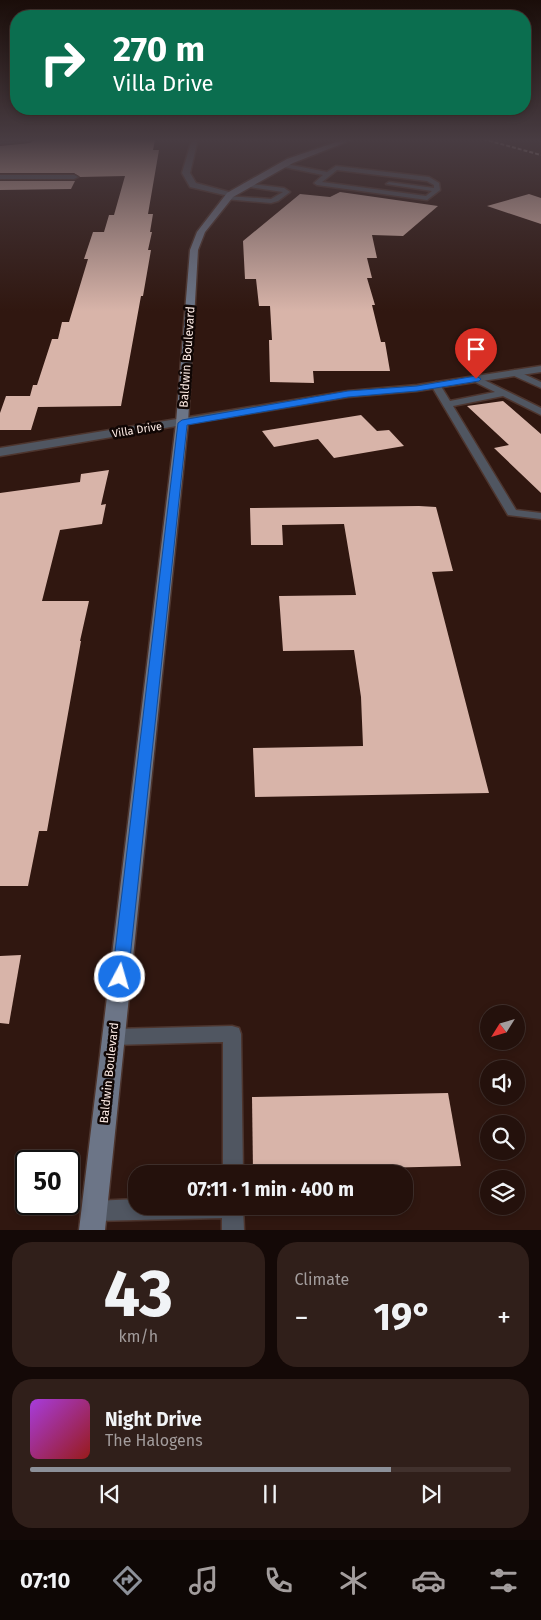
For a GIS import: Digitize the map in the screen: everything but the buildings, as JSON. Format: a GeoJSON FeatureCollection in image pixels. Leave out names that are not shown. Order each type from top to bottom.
{"type":"FeatureCollection","features":[{"type":"Feature","properties":{"kind":"main road","name":"Baldwin Boulevard"},"geometry":{"type":"LineString","coordinates":[[93,1221],[182,423],[194,250],[201,232],[229,196]]}},
{"type":"Feature","properties":{"kind":"street","name":"Villa Drive"},"geometry":{"type":"LineString","coordinates":[[0,452],[348,394],[436,385],[541,369]]}},
{"type":"Feature","properties":{"kind":"lane"},"geometry":{"type":"LineString","coordinates":[[232,196],[271,201],[281,196]]}},
{"type":"Feature","properties":{"kind":"lane"},"geometry":{"type":"LineString","coordinates":[[415,196],[427,198],[429,196]]}},
{"type":"Feature","properties":{"kind":"lane"},"geometry":{"type":"LineString","coordinates":[[515,373],[541,385]]}},
{"type":"Feature","properties":{"kind":"lane"},"geometry":{"type":"LineString","coordinates":[[476,379],[541,412]]}},
{"type":"Feature","properties":{"kind":"lane"},"geometry":{"type":"LineString","coordinates":[[436,385],[512,512],[541,516]]}},
{"type":"Feature","properties":{"kind":"lane"},"geometry":{"type":"LineString","coordinates":[[448,404],[505,393]]}},
{"type":"Feature","properties":{"kind":"lane"},"geometry":{"type":"LineString","coordinates":[[113,1037],[232,1034],[233,1165]]}},
{"type":"Feature","properties":{"kind":"lane"},"geometry":{"type":"LineString","coordinates":[[93,1221],[149,1215]]}},
{"type":"Feature","properties":{"kind":"lane"},"geometry":{"type":"LineString","coordinates":[[233,1215],[233,1230]]}},
{"type":"Feature","properties":{"kind":"route"},"geometry":{"type":"LineString","coordinates":[[120,977],[182,423],[348,394],[417,388],[476,379]]}}]}
